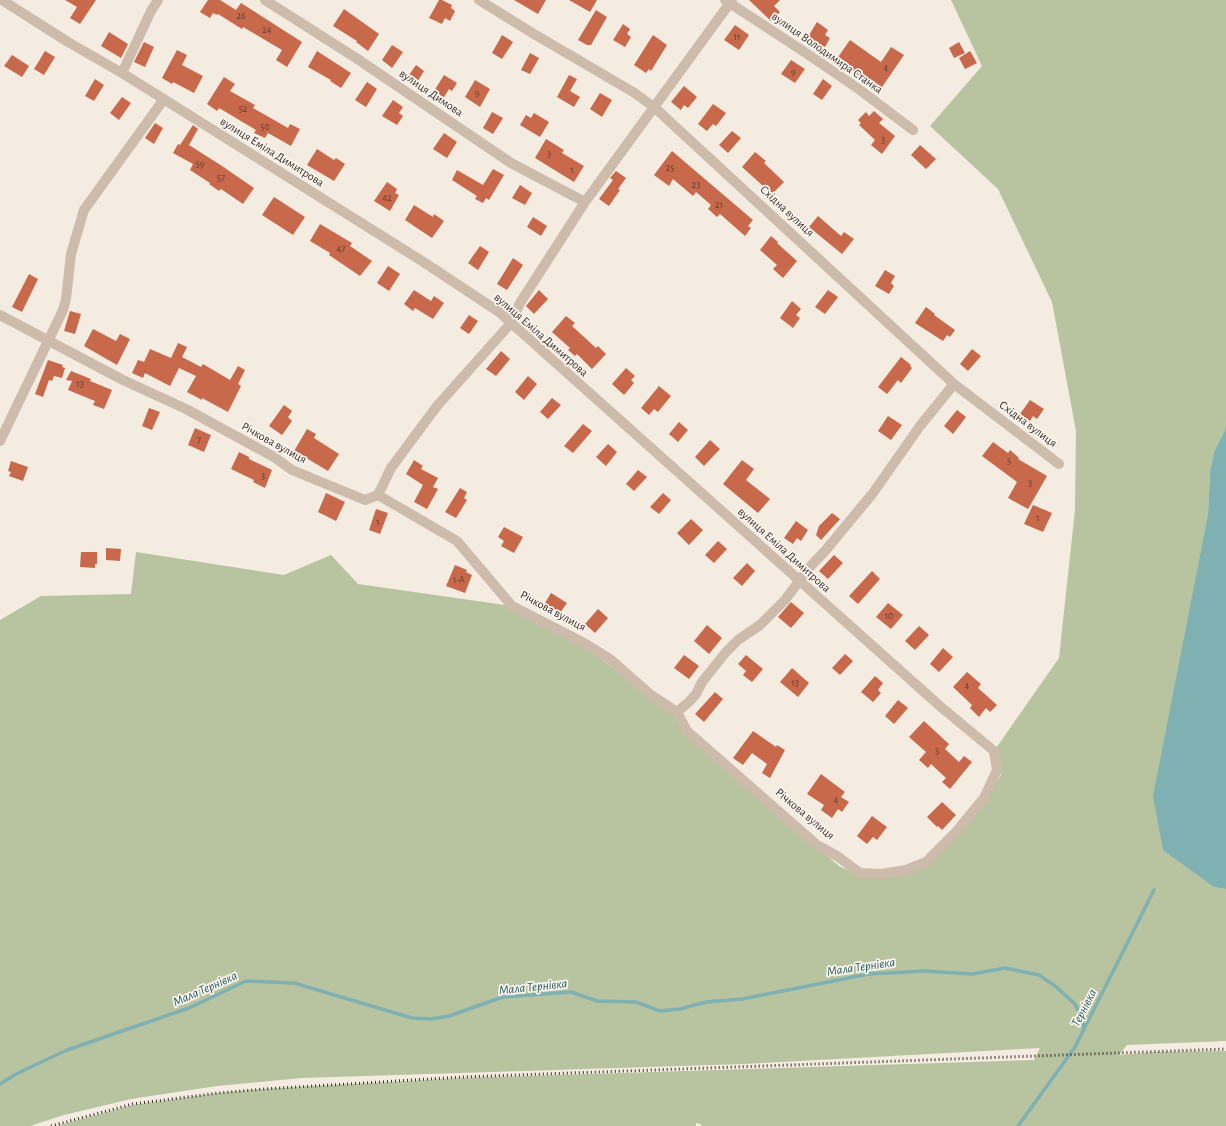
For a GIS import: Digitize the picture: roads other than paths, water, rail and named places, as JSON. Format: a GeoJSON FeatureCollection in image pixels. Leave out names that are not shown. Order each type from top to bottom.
{"type":"FeatureCollection","features":[{"type":"Feature","properties":{"kind":"street","name":"вулиця Еміла Димитрова"},"geometry":{"type":"LineString","coordinates":[[2,0],[68,42],[122,73],[422,261],[499,312],[941,708],[994,751],[997,770]]}},
{"type":"Feature","properties":{"kind":"street"},"geometry":{"type":"LineString","coordinates":[[122,73],[151,11],[158,0]]}},
{"type":"Feature","properties":{"kind":"street","name":"вулиця Димова"},"geometry":{"type":"LineString","coordinates":[[265,0],[356,58],[512,163],[585,202]]}},
{"type":"Feature","properties":{"kind":"street","name":"Східна вулиця"},"geometry":{"type":"LineString","coordinates":[[479,0],[633,92],[654,107],[954,384],[1059,464]]}},
{"type":"Feature","properties":{"kind":"street"},"geometry":{"type":"LineString","coordinates":[[378,495],[391,468],[437,406],[511,323],[520,302],[585,202],[729,1]]}},
{"type":"Feature","properties":{"kind":"street","name":"вулиця Володимира Станка"},"geometry":{"type":"LineString","coordinates":[[729,1],[860,90],[913,130]]}},
{"type":"Feature","properties":{"kind":"street"},"geometry":{"type":"LineString","coordinates":[[0,441],[65,305],[71,254],[84,210],[164,100]]}},
{"type":"Feature","properties":{"kind":"street","name":"Річкова вулиця"},"geometry":{"type":"LineString","coordinates":[[0,315],[123,380],[186,409],[274,457],[292,470],[365,500],[378,495],[457,541],[512,606],[584,643],[610,659],[651,695],[677,712],[687,732],[818,845],[837,856],[860,874],[881,874],[906,870],[926,862],[956,832],[984,798],[997,770]]}},
{"type":"Feature","properties":{"kind":"street"},"geometry":{"type":"LineString","coordinates":[[677,712],[696,694],[702,682],[726,652],[738,640],[760,625],[785,600],[808,569],[825,551],[873,493],[920,426],[954,384]]}},
{"type":"Feature","properties":{"kind":"water"},"geometry":{"type":"Polygon","coordinates":[[[1226,420],[1226,889],[1214,887],[1163,850],[1153,796],[1208,515],[1210,472],[1214,452],[1225,430],[1226,420]]]}},
{"type":"Feature","properties":{"kind":"waterway","name":"Тернівка"},"geometry":{"type":"LineString","coordinates":[[1018,1126],[1075,1047],[1154,890]]}},
{"type":"Feature","properties":{"kind":"waterway","name":"Мала Тернівка"},"geometry":{"type":"LineString","coordinates":[[0,1084],[18,1073],[67,1050],[189,1008],[246,981],[294,983],[412,1018],[431,1019],[449,1016],[503,997],[571,992],[597,1001],[636,1002],[660,1011],[680,1009],[706,1002],[742,999],[869,974],[925,971],[972,974],[1005,968],[1039,975],[1055,986],[1075,1004],[1081,1017],[1084,1029]]}},
{"type":"Feature","properties":{"kind":"railway"},"geometry":{"type":"LineString","coordinates":[[51,1126],[133,1104],[218,1093],[264,1089],[462,1077],[1226,1049]]}}]}
